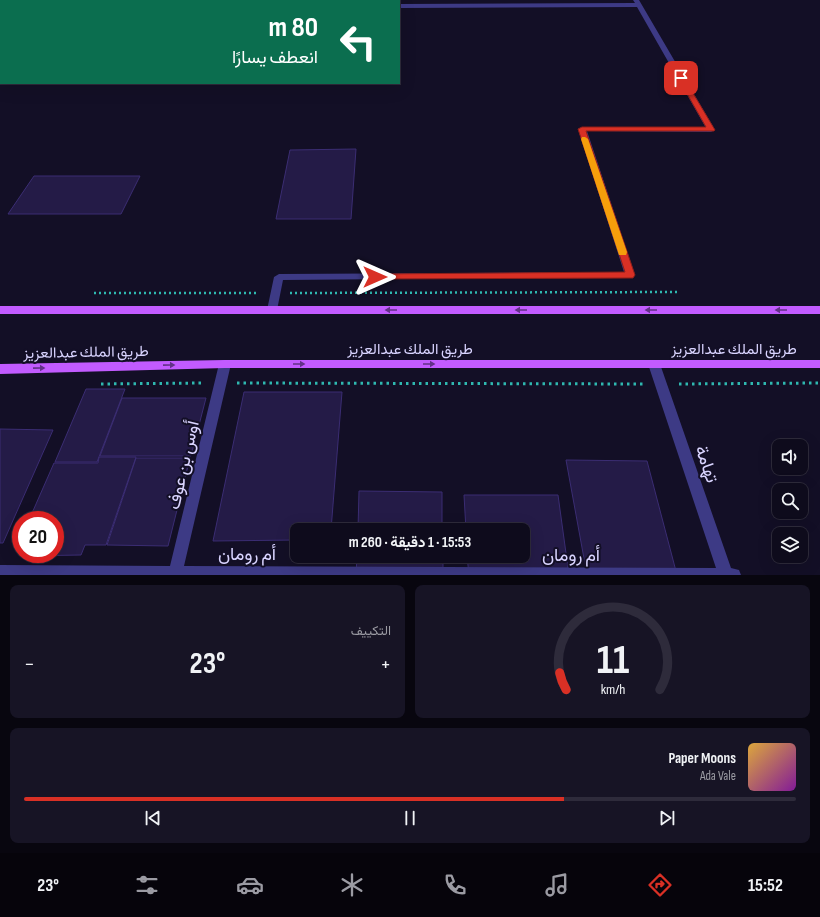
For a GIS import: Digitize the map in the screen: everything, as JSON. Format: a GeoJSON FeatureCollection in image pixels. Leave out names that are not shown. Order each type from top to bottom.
{"type":"FeatureCollection","features":[{"type":"Feature","properties":{"kind":"main road"},"geometry":{"type":"LineString","coordinates":[[0,310],[820,310]]}},
{"type":"Feature","properties":{"kind":"main road","name":"طريق الملك عبدالعزيز"},"geometry":{"type":"LineString","coordinates":[[0,369],[225,364],[820,364]]}},
{"type":"Feature","properties":{"kind":"street"},"geometry":{"type":"LineString","coordinates":[[272,310],[280,277],[630,275],[582,129],[711,130],[637,2],[400,6]]}},
{"type":"Feature","properties":{"kind":"street","name":"أوس بن عوف"},"geometry":{"type":"LineString","coordinates":[[175,574],[225,364]]}},
{"type":"Feature","properties":{"kind":"street","name":"تهامة"},"geometry":{"type":"LineString","coordinates":[[654,364],[726,575]]}},
{"type":"Feature","properties":{"kind":"street","name":"أم رومان"},"geometry":{"type":"LineString","coordinates":[[0,572],[175,574],[734,575]]}},
{"type":"Feature","properties":{"kind":"path"},"geometry":{"type":"LineString","coordinates":[[90,294],[677,292]]}},
{"type":"Feature","properties":{"kind":"path"},"geometry":{"type":"LineString","coordinates":[[95,384],[820,383]]}},
{"type":"Feature","properties":{"kind":"building"},"geometry":{"type":"Polygon","coordinates":[[[356,149],[351,219],[276,219],[290,150],[356,149]]]}},
{"type":"Feature","properties":{"kind":"building"},"geometry":{"type":"Polygon","coordinates":[[[34,176],[140,176],[121,214],[8,214],[34,176]]]}},
{"type":"Feature","properties":{"kind":"building"},"geometry":{"type":"Polygon","coordinates":[[[86,389],[125,389],[97,462],[55,462],[86,389]]]}},
{"type":"Feature","properties":{"kind":"building"},"geometry":{"type":"Polygon","coordinates":[[[244,392],[342,392],[332,523],[290,523],[290,540],[213,541],[244,392]]]}},
{"type":"Feature","properties":{"kind":"building"},"geometry":{"type":"Polygon","coordinates":[[[122,398],[206,398],[191,456],[100,456],[122,398]]]}},
{"type":"Feature","properties":{"kind":"building"},"geometry":{"type":"Polygon","coordinates":[[[0,429],[53,430],[17,511],[12,511],[12,523],[3,543],[0,543],[0,429]]]}},
{"type":"Feature","properties":{"kind":"building"},"geometry":{"type":"Polygon","coordinates":[[[99,457],[136,457],[106,545],[85,545],[81,555],[64,555],[64,511],[33,511],[54,463],[98,463],[99,457]]]}},
{"type":"Feature","properties":{"kind":"building"},"geometry":{"type":"Polygon","coordinates":[[[136,458],[190,458],[168,546],[107,545],[136,458]]]}},
{"type":"Feature","properties":{"kind":"building"},"geometry":{"type":"Polygon","coordinates":[[[566,460],[647,461],[677,575],[587,575],[566,460]]]}},
{"type":"Feature","properties":{"kind":"building"},"geometry":{"type":"Polygon","coordinates":[[[359,491],[442,492],[442,523],[358,523],[359,491]]]}},
{"type":"Feature","properties":{"kind":"building"},"geometry":{"type":"Polygon","coordinates":[[[464,495],[558,495],[569,575],[469,575],[468,563],[530,563],[530,523],[466,523],[464,495]]]}},
{"type":"Feature","properties":{"kind":"building"},"geometry":{"type":"Polygon","coordinates":[[[357,563],[443,563],[443,575],[356,575],[357,563]]]}},
{"type":"Feature","properties":{"kind":"slow traffic"},"geometry":{"type":"LineString","coordinates":[[585,139],[623,252]]}},
{"type":"Feature","properties":{"kind":"route"},"geometry":{"type":"LineString","coordinates":[[375,277],[630,275],[582,129],[711,130],[681,78]]}}]}
